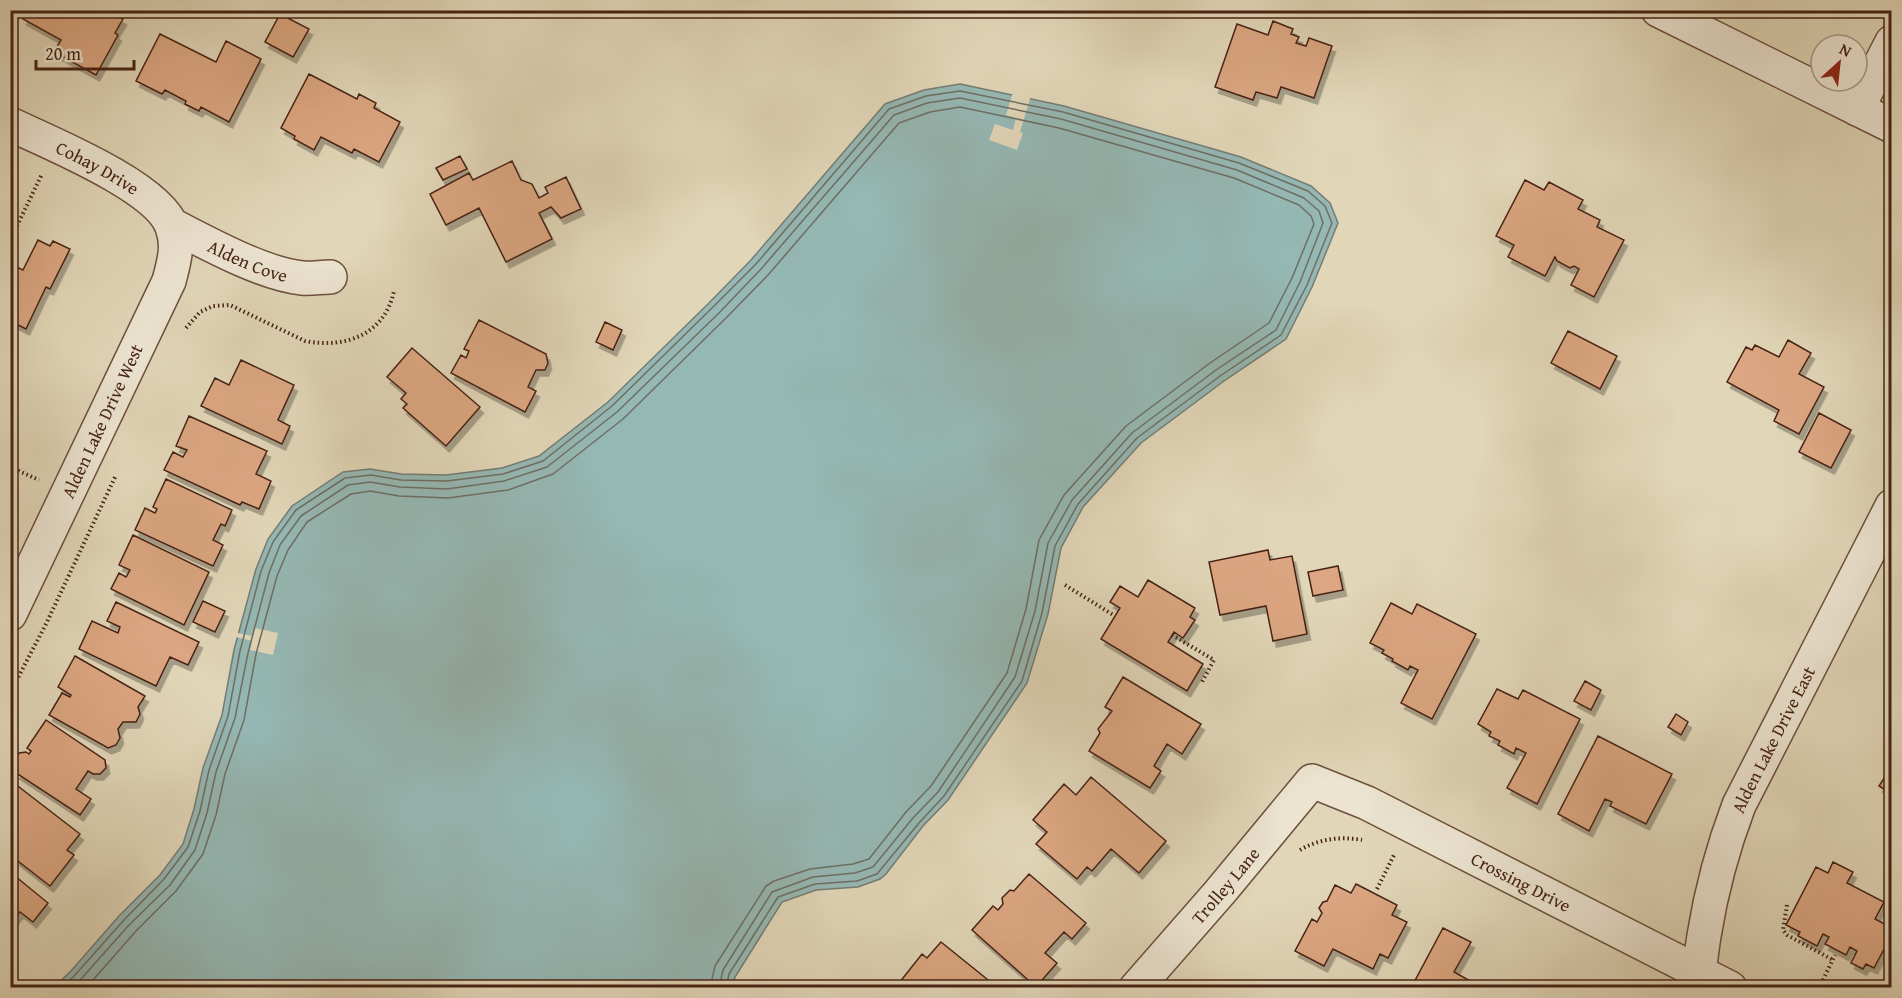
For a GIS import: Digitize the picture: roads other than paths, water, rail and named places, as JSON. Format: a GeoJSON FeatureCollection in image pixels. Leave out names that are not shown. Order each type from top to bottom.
{"type":"FeatureCollection","features":[{"type":"Feature","properties":{"kind":"street"},"geometry":{"type":"LineString","coordinates":[[1658,10],[1892,126]]}},
{"type":"Feature","properties":{"kind":"street"},"geometry":{"type":"LineString","coordinates":[[1857,109],[1892,42]]}},
{"type":"Feature","properties":{"kind":"street","name":"Cohay Drive"},"geometry":{"type":"LineString","coordinates":[[10,124],[118,177],[143,193],[161,209],[172,225]]}},
{"type":"Feature","properties":{"kind":"street","name":"Alden Cove"},"geometry":{"type":"LineString","coordinates":[[172,225],[251,262],[281,273],[302,278],[330,277]]}},
{"type":"Feature","properties":{"kind":"street","name":"Alden Lake Drive West"},"geometry":{"type":"LineString","coordinates":[[10,614],[169,281],[177,246],[172,225]]}},
{"type":"Feature","properties":{"kind":"street","name":"Alden Lake Drive East"},"geometry":{"type":"LineString","coordinates":[[1698,980],[1714,886],[1739,805],[1892,506]]}},
{"type":"Feature","properties":{"kind":"street","name":"Crossing Drive"},"geometry":{"type":"LineString","coordinates":[[1312,781],[1367,803],[1698,980],[1730,987]]}},
{"type":"Feature","properties":{"kind":"street","name":"Trolley Lane"},"geometry":{"type":"LineString","coordinates":[[1136,987],[1251,856],[1312,781]]}},
{"type":"Feature","properties":{"kind":"water"},"geometry":{"type":"Polygon","coordinates":[[[960,84],[1064,106],[1241,157],[1311,186],[1330,203],[1338,223],[1312,287],[1286,339],[1224,381],[1141,443],[1083,507],[1061,548],[1048,614],[1027,683],[948,800],[923,826],[886,874],[880,879],[858,887],[816,890],[782,902],[735,977],[732,987],[53,988],[160,875],[183,844],[203,768],[222,715],[234,650],[256,569],[268,539],[292,506],[343,472],[370,469],[401,474],[446,475],[502,468],[539,456],[608,402],[710,302],[751,260],[885,104],[924,90],[960,84]]]}}]}
